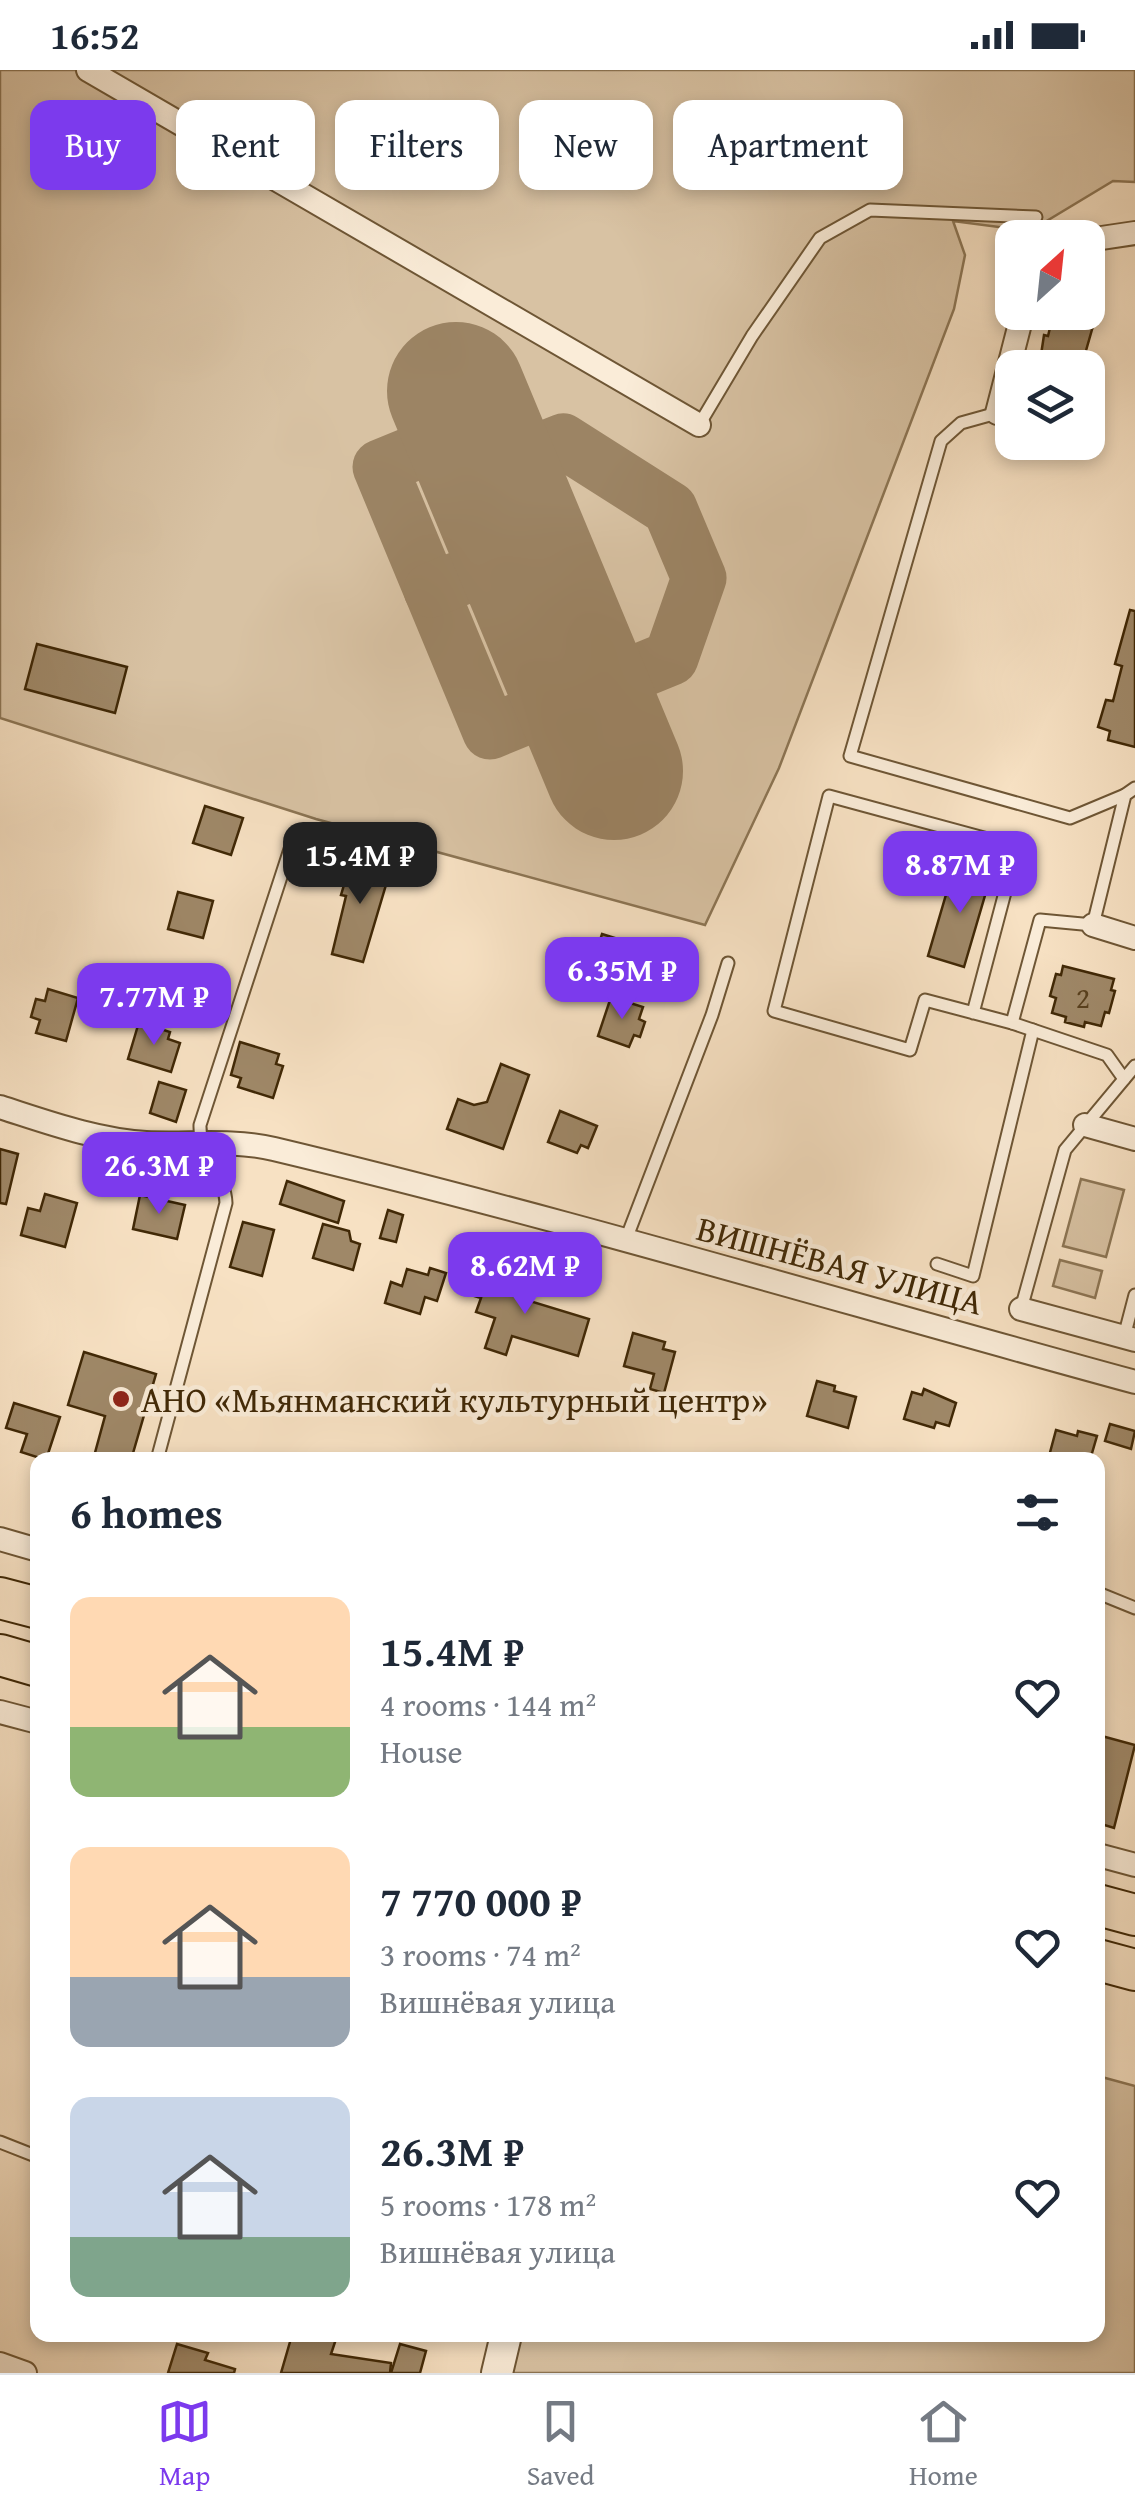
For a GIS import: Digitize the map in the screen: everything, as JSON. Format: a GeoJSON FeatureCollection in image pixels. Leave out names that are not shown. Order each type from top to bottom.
{"type":"FeatureCollection","features":[{"type":"Feature","properties":{"kind":"highway"},"geometry":{"type":"LineString","coordinates":[[0,1598],[30,1606]]}},
{"type":"Feature","properties":{"kind":"highway"},"geometry":{"type":"LineString","coordinates":[[0,1655],[30,1664]]}},
{"type":"Feature","properties":{"kind":"highway"},"geometry":{"type":"LineString","coordinates":[[1105,1907],[1135,1916]]}},
{"type":"Feature","properties":{"kind":"highway"},"geometry":{"type":"LineString","coordinates":[[1105,1962],[1135,1970]]}},
{"type":"Feature","properties":{"kind":"street"},"geometry":{"type":"LineString","coordinates":[[88,70],[700,425]]}},
{"type":"Feature","properties":{"kind":"street"},"geometry":{"type":"LineString","coordinates":[[1105,237],[1135,233]]}},
{"type":"Feature","properties":{"kind":"street"},"geometry":{"type":"LineString","coordinates":[[1093,925],[1135,938]]}},
{"type":"Feature","properties":{"kind":"street","name":"ВИШНЁВАЯ УЛИЦА"},"geometry":{"type":"LineString","coordinates":[[0,1107],[108,1138],[269,1148],[1135,1382]]}},
{"type":"Feature","properties":{"kind":"street"},"geometry":{"type":"LineString","coordinates":[[1085,1125],[1135,1139]]}},
{"type":"Feature","properties":{"kind":"street"},"geometry":{"type":"LineString","coordinates":[[1021,1309],[1129,1338]]}},
{"type":"Feature","properties":{"kind":"street"},"geometry":{"type":"LineString","coordinates":[[0,1539],[30,1548]]}},
{"type":"Feature","properties":{"kind":"street"},"geometry":{"type":"LineString","coordinates":[[0,1712],[30,1720]]}},
{"type":"Feature","properties":{"kind":"street"},"geometry":{"type":"LineString","coordinates":[[1105,1856],[1135,1865]]}},
{"type":"Feature","properties":{"kind":"street"},"geometry":{"type":"LineString","coordinates":[[497,2373],[504,2342]]}},
{"type":"Feature","properties":{"kind":"street"},"geometry":{"type":"LineString","coordinates":[[0,2364],[25,2373]]}},
{"type":"Feature","properties":{"kind":"lane"},"geometry":{"type":"LineString","coordinates":[[700,425],[752,336],[820,238],[870,210],[1036,217]]}},
{"type":"Feature","properties":{"kind":"lane"},"geometry":{"type":"LineString","coordinates":[[995,414],[961,423],[941,441],[850,756],[1070,818],[1130,792]]}},
{"type":"Feature","properties":{"kind":"lane"},"geometry":{"type":"LineString","coordinates":[[1012,1023],[1040,920],[1093,925],[1130,792]]}},
{"type":"Feature","properties":{"kind":"lane"},"geometry":{"type":"LineString","coordinates":[[972,1013],[1016,847],[829,796],[774,1010],[910,1050],[925,1000],[1108,1054],[1124,1079]]}},
{"type":"Feature","properties":{"kind":"lane"},"geometry":{"type":"LineString","coordinates":[[159,1452],[226,1203],[226,1190],[199,1142],[200,1126],[292,843]]}},
{"type":"Feature","properties":{"kind":"lane"},"geometry":{"type":"LineString","coordinates":[[626,1242],[728,964]]}},
{"type":"Feature","properties":{"kind":"lane"},"geometry":{"type":"LineString","coordinates":[[937,1264],[973,1276],[1033,1030]]}},
{"type":"Feature","properties":{"kind":"lane"},"geometry":{"type":"LineString","coordinates":[[1021,1309],[1065,1150],[1135,1066]]}},
{"type":"Feature","properties":{"kind":"lane"},"geometry":{"type":"LineString","coordinates":[[1129,1338],[1135,1296]]}},
{"type":"Feature","properties":{"kind":"lane"},"geometry":{"type":"LineString","coordinates":[[1105,1596],[1135,1608]]}},
{"type":"Feature","properties":{"kind":"lane"},"geometry":{"type":"LineString","coordinates":[[0,2142],[30,2154]]}},
{"type":"Feature","properties":{"kind":"shaded area"},"geometry":{"type":"Polygon","coordinates":[[[0,70],[1135,70],[1135,182],[1113,181],[1048,220],[995,220],[995,226],[953,221],[965,255],[954,309],[779,768],[705,925],[316,819],[0,718],[0,70]]]}},
{"type":"Feature","properties":{"kind":"shaded area"},"geometry":{"type":"Polygon","coordinates":[[[1081,1179],[1124,1190],[1106,1257],[1063,1246],[1081,1179]]]}},
{"type":"Feature","properties":{"kind":"shaded area"},"geometry":{"type":"Polygon","coordinates":[[[1060,1260],[1102,1271],[1095,1298],[1053,1286],[1060,1260]]]}},
{"type":"Feature","properties":{"kind":"shaded area"},"geometry":{"type":"Polygon","coordinates":[[[1105,2078],[1135,2086],[1135,2373],[509,2373],[517,2342],[1105,2342],[1105,2078]]]}},
{"type":"Feature","properties":{"kind":"building"},"geometry":{"type":"Polygon","coordinates":[[[1050,330],[1092,330],[1086,350],[1042,350],[1044,335],[1048,336],[1050,330]]]}},
{"type":"Feature","properties":{"kind":"building"},"geometry":{"type":"Polygon","coordinates":[[[1130,610],[1135,611],[1135,747],[1108,740],[1110,731],[1098,727],[1106,700],[1113,701],[1122,666],[1115,664],[1130,610]]]}},
{"type":"Feature","properties":{"kind":"building"},"geometry":{"type":"Polygon","coordinates":[[[37,644],[127,667],[115,713],[25,689],[37,644]]]}},
{"type":"Feature","properties":{"kind":"building"},"geometry":{"type":"Polygon","coordinates":[[[205,806],[243,818],[231,855],[193,843],[205,806]]]}},
{"type":"Feature","properties":{"kind":"building"},"geometry":{"type":"Polygon","coordinates":[[[353,855],[391,868],[363,962],[332,954],[346,896],[341,895],[353,855]]]}},
{"type":"Feature","properties":{"kind":"building"},"geometry":{"type":"Polygon","coordinates":[[[955,864],[991,875],[964,967],[928,956],[955,864]]]}},
{"type":"Feature","properties":{"kind":"building"},"geometry":{"type":"Polygon","coordinates":[[[178,892],[213,901],[203,938],[168,929],[178,892]]]}},
{"type":"Feature","properties":{"kind":"building"},"geometry":{"type":"Polygon","coordinates":[[[602,934],[631,943],[619,980],[590,971],[602,934]]]}},
{"type":"Feature","properties":{"kind":"building"},"geometry":{"type":"Polygon","coordinates":[[[1063,966],[1114,979],[1109,1013],[1105,1012],[1101,1026],[1065,1022],[1066,1017],[1052,1013],[1056,998],[1050,996],[1056,974],[1061,975],[1063,966]]]}},
{"type":"Feature","properties":{"kind":"building"},"geometry":{"type":"Polygon","coordinates":[[[48,989],[78,998],[66,1041],[36,1033],[40,1020],[31,1017],[36,999],[45,1001],[48,989]]]}},
{"type":"Feature","properties":{"kind":"building"},"geometry":{"type":"Polygon","coordinates":[[[611,997],[643,1007],[639,1019],[645,1022],[640,1037],[634,1035],[629,1047],[598,1036],[611,997]]]}},
{"type":"Feature","properties":{"kind":"building"},"geometry":{"type":"Polygon","coordinates":[[[139,1022],[170,1032],[168,1039],[180,1043],[171,1072],[128,1059],[139,1022]]]}},
{"type":"Feature","properties":{"kind":"building"},"geometry":{"type":"Polygon","coordinates":[[[240,1042],[279,1054],[276,1064],[283,1066],[273,1098],[238,1087],[241,1078],[231,1075],[240,1042]]]}},
{"type":"Feature","properties":{"kind":"building"},"geometry":{"type":"Polygon","coordinates":[[[501,1064],[529,1075],[503,1149],[447,1129],[458,1099],[474,1105],[487,1102],[501,1064]]]}},
{"type":"Feature","properties":{"kind":"building"},"geometry":{"type":"Polygon","coordinates":[[[159,1082],[186,1090],[176,1122],[150,1113],[159,1082]]]}},
{"type":"Feature","properties":{"kind":"building"},"geometry":{"type":"Polygon","coordinates":[[[560,1111],[597,1126],[588,1148],[581,1145],[577,1153],[548,1142],[560,1111]]]}},
{"type":"Feature","properties":{"kind":"building"},"geometry":{"type":"Polygon","coordinates":[[[0,1149],[18,1154],[6,1204],[0,1203],[0,1149]]]}},
{"type":"Feature","properties":{"kind":"building"},"geometry":{"type":"Polygon","coordinates":[[[125,1170],[141,1173],[136,1194],[121,1190],[125,1170]]]}},
{"type":"Feature","properties":{"kind":"building"},"geometry":{"type":"Polygon","coordinates":[[[287,1181],[344,1201],[338,1223],[280,1204],[287,1181]]]}},
{"type":"Feature","properties":{"kind":"building"},"geometry":{"type":"Polygon","coordinates":[[[45,1194],[77,1203],[65,1247],[21,1235],[28,1208],[40,1211],[45,1194]]]}},
{"type":"Feature","properties":{"kind":"building"},"geometry":{"type":"Polygon","coordinates":[[[140,1195],[185,1205],[177,1239],[133,1229],[140,1195]]]}},
{"type":"Feature","properties":{"kind":"building"},"geometry":{"type":"Polygon","coordinates":[[[388,1210],[403,1215],[396,1242],[380,1238],[388,1210]]]}},
{"type":"Feature","properties":{"kind":"building"},"geometry":{"type":"Polygon","coordinates":[[[243,1222],[274,1230],[262,1276],[230,1267],[243,1222]]]}},
{"type":"Feature","properties":{"kind":"building"},"geometry":{"type":"Polygon","coordinates":[[[323,1224],[349,1231],[351,1241],[360,1244],[353,1270],[313,1258],[323,1224]]]}},
{"type":"Feature","properties":{"kind":"building"},"geometry":{"type":"Polygon","coordinates":[[[430,1268],[446,1273],[437,1301],[425,1297],[420,1314],[385,1303],[391,1282],[402,1286],[407,1269],[428,1275],[430,1268]]]}},
{"type":"Feature","properties":{"kind":"building"},"geometry":{"type":"Polygon","coordinates":[[[482,1269],[528,1283],[523,1299],[589,1319],[578,1356],[512,1336],[506,1355],[485,1348],[495,1318],[476,1312],[481,1298],[474,1296],[482,1269]]]}},
{"type":"Feature","properties":{"kind":"building"},"geometry":{"type":"Polygon","coordinates":[[[633,1333],[665,1342],[663,1349],[675,1352],[664,1393],[650,1389],[654,1374],[624,1366],[633,1333]]]}},
{"type":"Feature","properties":{"kind":"building"},"geometry":{"type":"Polygon","coordinates":[[[84,1352],[156,1374],[133,1452],[95,1452],[105,1416],[68,1405],[84,1352]]]}},
{"type":"Feature","properties":{"kind":"building"},"geometry":{"type":"Polygon","coordinates":[[[817,1381],[856,1397],[848,1428],[807,1416],[817,1381]]]}},
{"type":"Feature","properties":{"kind":"building"},"geometry":{"type":"Polygon","coordinates":[[[924,1389],[956,1403],[949,1426],[936,1422],[934,1428],[904,1419],[912,1392],[922,1395],[924,1389]]]}},
{"type":"Feature","properties":{"kind":"building"},"geometry":{"type":"Polygon","coordinates":[[[14,1403],[60,1417],[49,1452],[21,1452],[27,1434],[6,1428],[14,1403]]]}},
{"type":"Feature","properties":{"kind":"building"},"geometry":{"type":"Polygon","coordinates":[[[1110,1424],[1135,1431],[1131,1449],[1105,1441],[1110,1424]]]}},
{"type":"Feature","properties":{"kind":"building"},"geometry":{"type":"Polygon","coordinates":[[[1056,1430],[1097,1436],[1092,1452],[1050,1452],[1056,1430]]]}},
{"type":"Feature","properties":{"kind":"building"},"geometry":{"type":"Polygon","coordinates":[[[1105,1737],[1135,1745],[1114,1828],[1105,1825],[1105,1737]]]}},
{"type":"Feature","properties":{"kind":"building"},"geometry":{"type":"Polygon","coordinates":[[[290,2342],[335,2342],[331,2354],[391,2363],[390,2373],[281,2373],[290,2342]]]}},
{"type":"Feature","properties":{"kind":"building"},"geometry":{"type":"Polygon","coordinates":[[[177,2344],[208,2353],[205,2360],[235,2369],[234,2373],[168,2373],[177,2344]]]}},
{"type":"Feature","properties":{"kind":"building"},"geometry":{"type":"Polygon","coordinates":[[[400,2344],[426,2351],[420,2373],[391,2373],[400,2344]]]}},
{"type":"Feature","properties":{"kind":"taxiway"},"geometry":{"type":"LineString","coordinates":[[473,429],[380,467],[490,732],[671,658],[699,578],[670,509],[563,441],[490,470]]}},
{"type":"Feature","properties":{"kind":"taxiway"},"geometry":{"type":"LineString","coordinates":[[431,590],[523,553]]}},
{"type":"Feature","properties":{"kind":"runway"},"geometry":{"type":"LineString","coordinates":[[456,391],[614,771]]}},
{"type":"Feature","properties":{"kind":"place","name":"АНО «Мьянманский культурный центр»"},"geometry":{"type":"Point","coordinates":[121,1399]}}]}
